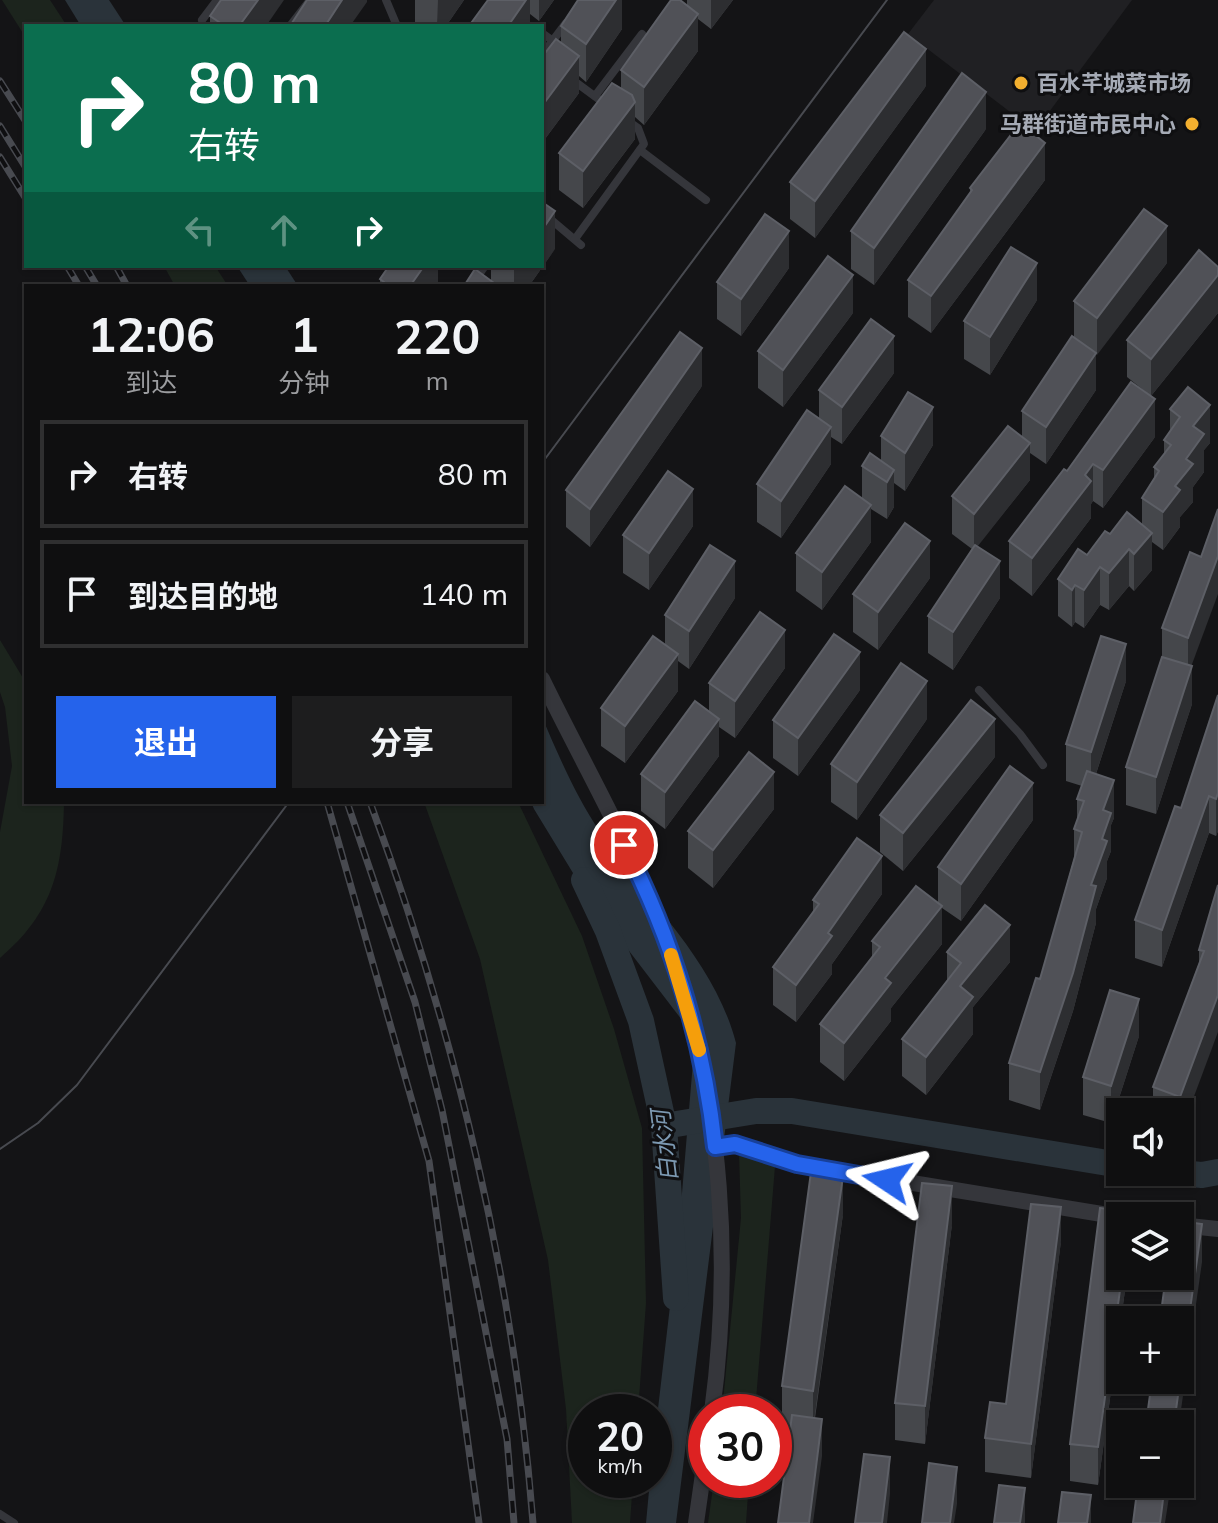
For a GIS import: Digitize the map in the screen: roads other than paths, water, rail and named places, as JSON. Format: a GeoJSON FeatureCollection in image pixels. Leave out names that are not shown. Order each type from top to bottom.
{"type":"FeatureCollection","features":[{"type":"Feature","properties":{"kind":"street"},"geometry":{"type":"LineString","coordinates":[[544,683],[638,871],[676,966],[703,1064],[720,1192],[721,1278],[713,1394]]}},
{"type":"Feature","properties":{"kind":"street"},"geometry":{"type":"LineString","coordinates":[[715,1147],[735,1144],[797,1164],[1106,1215]]}},
{"type":"Feature","properties":{"kind":"street"},"geometry":{"type":"LineString","coordinates":[[1194,1226],[1218,1229]]}},
{"type":"Feature","properties":{"kind":"street"},"geometry":{"type":"LineString","coordinates":[[696,1523],[700,1498]]}},
{"type":"Feature","properties":{"kind":"lane"},"geometry":{"type":"LineString","coordinates":[[202,20],[217,0]]}},
{"type":"Feature","properties":{"kind":"lane"},"geometry":{"type":"LineString","coordinates":[[292,24],[310,0]]}},
{"type":"Feature","properties":{"kind":"lane"},"geometry":{"type":"LineString","coordinates":[[388,2],[396,24]]}},
{"type":"Feature","properties":{"kind":"lane"},"geometry":{"type":"LineString","coordinates":[[544,53],[575,10]]}},
{"type":"Feature","properties":{"kind":"lane"},"geometry":{"type":"LineString","coordinates":[[544,34],[553,41]]}},
{"type":"Feature","properties":{"kind":"lane"},"geometry":{"type":"LineString","coordinates":[[595,96],[642,34]]}},
{"type":"Feature","properties":{"kind":"lane"},"geometry":{"type":"LineString","coordinates":[[544,58],[553,65]]}},
{"type":"Feature","properties":{"kind":"lane"},"geometry":{"type":"LineString","coordinates":[[544,214],[578,242],[644,144],[638,128],[563,73]]}},
{"type":"Feature","properties":{"kind":"lane"},"geometry":{"type":"LineString","coordinates":[[640,150],[706,200]]}},
{"type":"Feature","properties":{"kind":"lane"},"geometry":{"type":"LineString","coordinates":[[979,690],[1020,734],[1043,765]]}},
{"type":"Feature","properties":{"kind":"lane"},"geometry":{"type":"LineString","coordinates":[[0,1514],[14,1523]]}},
{"type":"Feature","properties":{"kind":"waterway","name":"白水河"},"geometry":{"type":"LineString","coordinates":[[584,880],[608,931],[641,1021],[664,1126],[676,1298]]}},
{"type":"Feature","properties":{"kind":"waterway"},"geometry":{"type":"LineString","coordinates":[[664,1126],[756,1111],[792,1111],[1106,1163]]}},
{"type":"Feature","properties":{"kind":"waterway"},"geometry":{"type":"LineString","coordinates":[[1194,1174],[1218,1172]]}},
{"type":"Feature","properties":{"kind":"tram line"},"geometry":{"type":"LineString","coordinates":[[544,460],[887,0]]}},
{"type":"Feature","properties":{"kind":"tram line"},"geometry":{"type":"LineString","coordinates":[[0,1149],[38,1123],[77,1085],[288,804]]}},
{"type":"Feature","properties":{"kind":"railway"},"geometry":{"type":"LineString","coordinates":[[0,81],[24,119]]}},
{"type":"Feature","properties":{"kind":"railway"},"geometry":{"type":"LineString","coordinates":[[0,126],[24,165]]}},
{"type":"Feature","properties":{"kind":"railway"},"geometry":{"type":"LineString","coordinates":[[0,157],[24,196]]}},
{"type":"Feature","properties":{"kind":"railway"},"geometry":{"type":"LineString","coordinates":[[68,268],[78,284]]}},
{"type":"Feature","properties":{"kind":"railway"},"geometry":{"type":"LineString","coordinates":[[86,268],[96,284]]}},
{"type":"Feature","properties":{"kind":"railway"},"geometry":{"type":"LineString","coordinates":[[117,268],[126,284]]}},
{"type":"Feature","properties":{"kind":"railway"},"geometry":{"type":"LineString","coordinates":[[328,804],[429,1161],[479,1523]]}},
{"type":"Feature","properties":{"kind":"railway"},"geometry":{"type":"LineString","coordinates":[[348,804],[415,1002],[442,1110],[507,1439],[514,1523]]}},
{"type":"Feature","properties":{"kind":"railway"},"geometry":{"type":"LineString","coordinates":[[371,804],[429,977],[476,1157],[511,1339],[533,1523]]}},
{"type":"Feature","properties":{"kind":"place","name":"百水芊城菜市场"},"geometry":{"type":"Point","coordinates":[1021,83]}},
{"type":"Feature","properties":{"kind":"place","name":"马群街道市民中心"},"geometry":{"type":"Point","coordinates":[1192,124]}}]}
